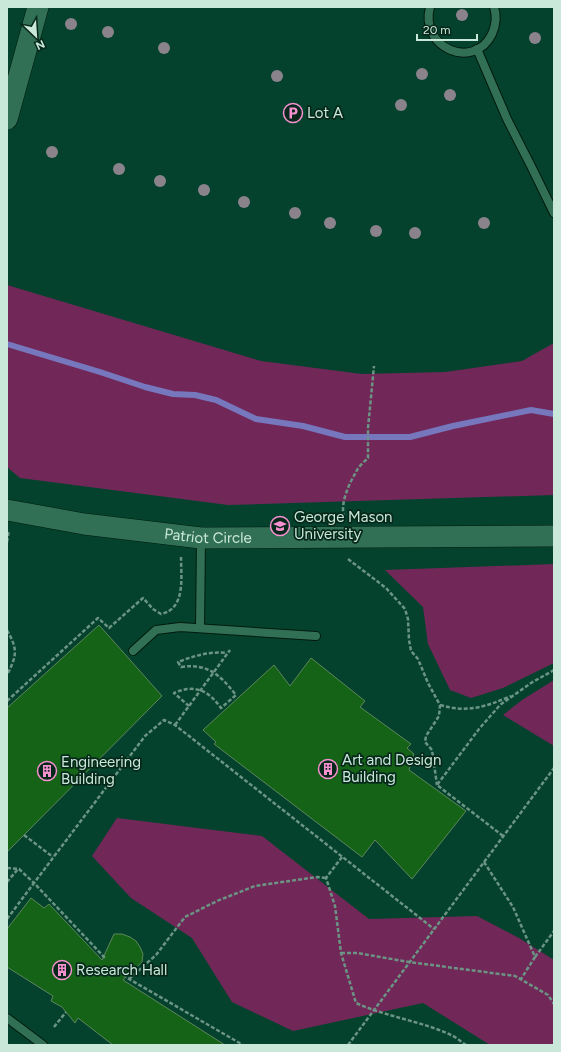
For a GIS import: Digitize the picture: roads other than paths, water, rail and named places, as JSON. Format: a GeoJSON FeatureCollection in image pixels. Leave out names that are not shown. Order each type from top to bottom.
{"type":"FeatureCollection","features":[{"type":"Feature","properties":{"kind":"street"},"geometry":{"type":"LineString","coordinates":[[7,120],[38,7]]}},
{"type":"Feature","properties":{"kind":"street","name":"Patriot Circle"},"geometry":{"type":"LineString","coordinates":[[8,518],[84,524],[201,538],[554,536]]}},
{"type":"Feature","properties":{"kind":"lane"},"geometry":{"type":"LineString","coordinates":[[430,7],[429,26],[431,33],[439,43],[457,52],[477,49],[487,41],[494,30],[496,17],[494,7]]}},
{"type":"Feature","properties":{"kind":"lane"},"geometry":{"type":"LineString","coordinates":[[477,49],[507,119],[554,213]]}},
{"type":"Feature","properties":{"kind":"lane"},"geometry":{"type":"LineString","coordinates":[[200,628],[201,538]]}},
{"type":"Feature","properties":{"kind":"lane"},"geometry":{"type":"LineString","coordinates":[[133,651],[156,630],[180,627],[316,636]]}},
{"type":"Feature","properties":{"kind":"lane"},"geometry":{"type":"LineString","coordinates":[[7,1018],[42,1045]]}},
{"type":"Feature","properties":{"kind":"waterway"},"geometry":{"type":"LineString","coordinates":[[7,344],[145,387],[173,394],[195,395],[216,400],[256,419],[303,426],[345,437],[410,437],[453,426],[531,410],[554,414]]}},
{"type":"Feature","properties":{"kind":"place","name":"Lot A"},"geometry":{"type":"Point","coordinates":[293,113]}},
{"type":"Feature","properties":{"kind":"place","name":"George Mason University"},"geometry":{"type":"Point","coordinates":[280,526]}},
{"type":"Feature","properties":{"kind":"place","name":"Art and Design Building"},"geometry":{"type":"Point","coordinates":[328,769]}},
{"type":"Feature","properties":{"kind":"place","name":"Engineering Building"},"geometry":{"type":"Point","coordinates":[47,771]}},
{"type":"Feature","properties":{"kind":"place","name":"Research Hall"},"geometry":{"type":"Point","coordinates":[62,970]}}]}
